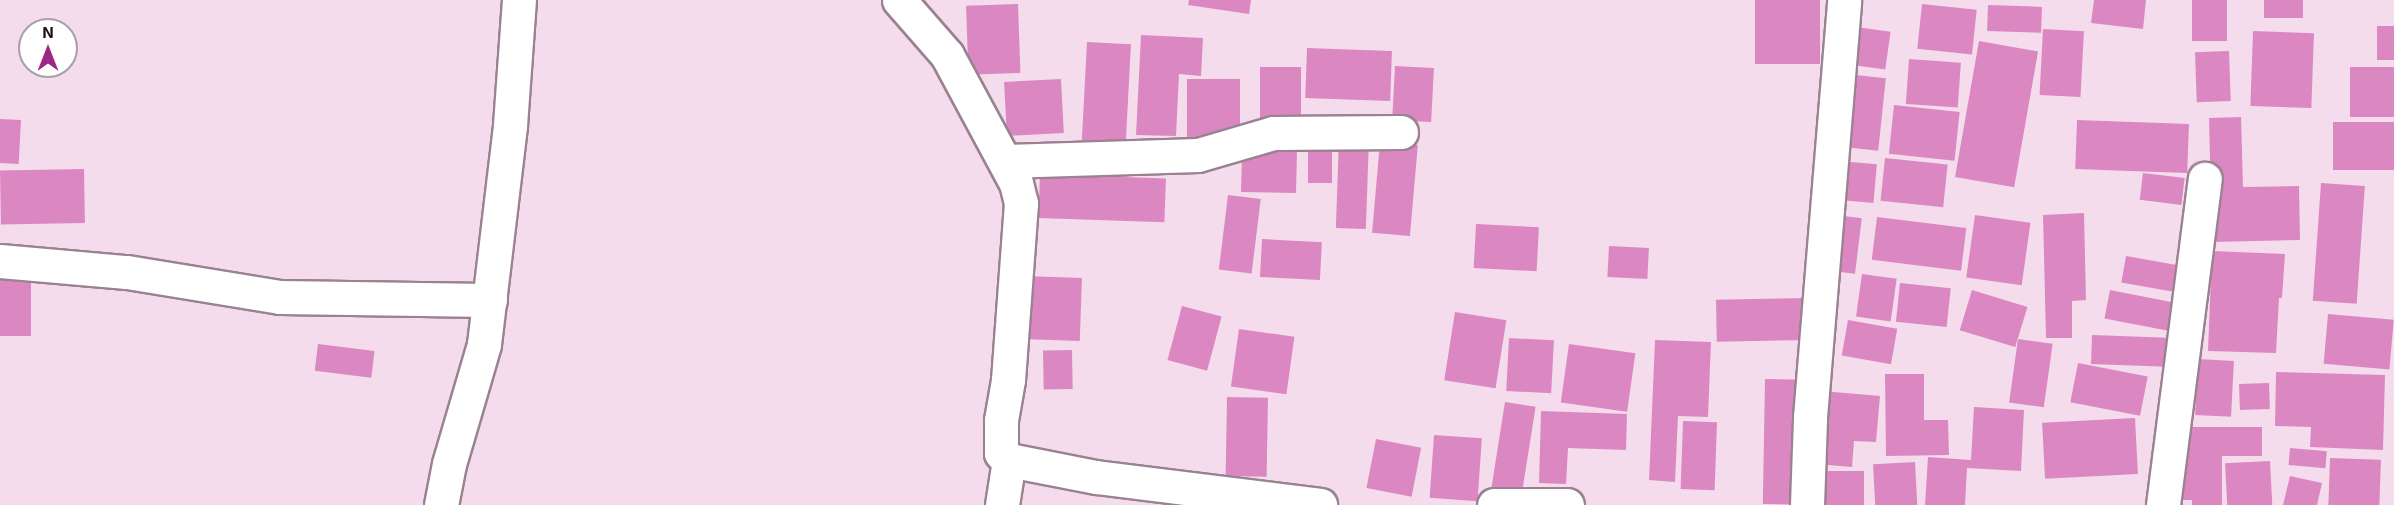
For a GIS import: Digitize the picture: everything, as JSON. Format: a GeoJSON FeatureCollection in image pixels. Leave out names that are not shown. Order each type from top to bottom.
{"type":"FeatureCollection","features":[{"type":"Feature","properties":{"kind":"street"},"geometry":{"type":"LineString","coordinates":[[441,505],[449,464],[484,344],[510,125],[519,0]]}},
{"type":"Feature","properties":{"kind":"street"},"geometry":{"type":"LineString","coordinates":[[899,0],[947,55],[1006,161],[1016,183],[1021,203],[1008,380],[1001,420],[1001,453],[1009,460],[1096,477],[1320,505]]}},
{"type":"Feature","properties":{"kind":"street"},"geometry":{"type":"LineString","coordinates":[[1807,505],[1810,417],[1844,0]]}},
{"type":"Feature","properties":{"kind":"street"},"geometry":{"type":"LineString","coordinates":[[1006,161],[1198,155],[1273,133],[1401,132]]}},
{"type":"Feature","properties":{"kind":"street"},"geometry":{"type":"LineString","coordinates":[[2163,505],[2205,179]]}},
{"type":"Feature","properties":{"kind":"street"},"geometry":{"type":"LineString","coordinates":[[0,261],[127,272],[280,297],[490,300]]}},
{"type":"Feature","properties":{"kind":"street"},"geometry":{"type":"LineString","coordinates":[[1002,505],[1009,460]]}},
{"type":"Feature","properties":{"kind":"street"},"geometry":{"type":"LineString","coordinates":[[1494,505],[1567,505]]}},
{"type":"Feature","properties":{"kind":"building"},"geometry":{"type":"Polygon","coordinates":[[[1189,0],[1251,0],[1249,14],[1188,5],[1189,0]]]}},
{"type":"Feature","properties":{"kind":"building"},"geometry":{"type":"Polygon","coordinates":[[[1755,0],[1820,0],[1820,64],[1755,64],[1755,0]]]}},
{"type":"Feature","properties":{"kind":"building"},"geometry":{"type":"Polygon","coordinates":[[[2094,0],[2146,0],[2143,29],[2091,23],[2094,0]]]}},
{"type":"Feature","properties":{"kind":"building"},"geometry":{"type":"Polygon","coordinates":[[[2192,0],[2227,0],[2227,41],[2192,41],[2192,0]]]}},
{"type":"Feature","properties":{"kind":"building"},"geometry":{"type":"Polygon","coordinates":[[[2264,0],[2303,0],[2303,18],[2264,18],[2264,0]]]}},
{"type":"Feature","properties":{"kind":"building"},"geometry":{"type":"Polygon","coordinates":[[[1018,4],[1020,73],[968,75],[966,6],[1018,4]]]}},
{"type":"Feature","properties":{"kind":"building"},"geometry":{"type":"Polygon","coordinates":[[[1922,4],[1977,10],[1972,55],[1917,49],[1922,4]]]}},
{"type":"Feature","properties":{"kind":"building"},"geometry":{"type":"Polygon","coordinates":[[[1988,5],[2042,7],[2041,33],[1987,31],[1988,5]]]}},
{"type":"Feature","properties":{"kind":"building"},"geometry":{"type":"Polygon","coordinates":[[[1849,26],[1891,32],[1885,69],[1844,64],[1849,26]]]}},
{"type":"Feature","properties":{"kind":"building"},"geometry":{"type":"Polygon","coordinates":[[[2377,26],[2394,26],[2394,60],[2377,60],[2377,26]]]}},
{"type":"Feature","properties":{"kind":"building"},"geometry":{"type":"Polygon","coordinates":[[[2043,29],[2084,31],[2080,97],[2040,95],[2043,29]]]}},
{"type":"Feature","properties":{"kind":"building"},"geometry":{"type":"Polygon","coordinates":[[[2253,31],[2314,33],[2311,108],[2250,106],[2253,31]]]}},
{"type":"Feature","properties":{"kind":"building"},"geometry":{"type":"Polygon","coordinates":[[[1141,35],[1203,38],[1201,76],[1179,74],[1176,136],[1136,135],[1141,35]]]}},
{"type":"Feature","properties":{"kind":"building"},"geometry":{"type":"Polygon","coordinates":[[[1979,41],[2038,51],[2014,187],[1955,177],[1979,41]]]}},
{"type":"Feature","properties":{"kind":"building"},"geometry":{"type":"Polygon","coordinates":[[[1087,42],[1131,44],[1126,142],[1082,140],[1087,42]]]}},
{"type":"Feature","properties":{"kind":"building"},"geometry":{"type":"Polygon","coordinates":[[[1307,48],[1392,51],[1390,101],[1305,98],[1307,48]]]}},
{"type":"Feature","properties":{"kind":"building"},"geometry":{"type":"Polygon","coordinates":[[[2229,51],[2231,101],[2197,102],[2195,52],[2229,51]]]}},
{"type":"Feature","properties":{"kind":"building"},"geometry":{"type":"Polygon","coordinates":[[[1909,59],[1961,63],[1958,108],[1906,104],[1909,59]]]}},
{"type":"Feature","properties":{"kind":"building"},"geometry":{"type":"Polygon","coordinates":[[[1395,66],[1434,68],[1431,122],[1392,120],[1395,66]]]}},
{"type":"Feature","properties":{"kind":"building"},"geometry":{"type":"Polygon","coordinates":[[[1260,67],[1301,67],[1301,119],[1260,119],[1260,67]]]}},
{"type":"Feature","properties":{"kind":"building"},"geometry":{"type":"Polygon","coordinates":[[[2350,67],[2394,67],[2394,117],[2350,117],[2350,67]]]}},
{"type":"Feature","properties":{"kind":"building"},"geometry":{"type":"Polygon","coordinates":[[[1856,75],[1886,78],[1878,151],[1848,148],[1856,75]]]}},
{"type":"Feature","properties":{"kind":"building"},"geometry":{"type":"Polygon","coordinates":[[[1061,79],[1064,133],[1007,136],[1004,82],[1061,79]]]}},
{"type":"Feature","properties":{"kind":"building"},"geometry":{"type":"Polygon","coordinates":[[[1187,79],[1240,79],[1240,139],[1187,139],[1187,79]]]}},
{"type":"Feature","properties":{"kind":"building"},"geometry":{"type":"Polygon","coordinates":[[[1894,105],[1960,112],[1955,161],[1889,154],[1894,105]]]}},
{"type":"Feature","properties":{"kind":"building"},"geometry":{"type":"Polygon","coordinates":[[[2241,117],[2243,187],[2299,186],[2300,240],[2212,242],[2209,118],[2241,117]]]}},
{"type":"Feature","properties":{"kind":"building"},"geometry":{"type":"Polygon","coordinates":[[[0,119],[21,120],[19,164],[0,163],[0,119]]]}},
{"type":"Feature","properties":{"kind":"building"},"geometry":{"type":"Polygon","coordinates":[[[2077,120],[2189,124],[2187,173],[2075,169],[2077,120]]]}},
{"type":"Feature","properties":{"kind":"building"},"geometry":{"type":"Polygon","coordinates":[[[2333,122],[2394,122],[2394,170],[2333,170],[2333,122]]]}},
{"type":"Feature","properties":{"kind":"building"},"geometry":{"type":"Polygon","coordinates":[[[1339,138],[1369,139],[1366,229],[1336,228],[1339,138]]]}},
{"type":"Feature","properties":{"kind":"building"},"geometry":{"type":"Polygon","coordinates":[[[1308,140],[1332,140],[1332,183],[1308,183],[1308,140]]]}},
{"type":"Feature","properties":{"kind":"building"},"geometry":{"type":"Polygon","coordinates":[[[1380,142],[1418,145],[1410,236],[1372,233],[1380,142]]]}},
{"type":"Feature","properties":{"kind":"building"},"geometry":{"type":"Polygon","coordinates":[[[1266,150],[1297,151],[1296,193],[1241,192],[1242,155],[1266,155],[1266,150]]]}},
{"type":"Feature","properties":{"kind":"building"},"geometry":{"type":"Polygon","coordinates":[[[1885,158],[1948,165],[1943,207],[1881,201],[1885,158]]]}},
{"type":"Feature","properties":{"kind":"building"},"geometry":{"type":"Polygon","coordinates":[[[1840,161],[1877,164],[1873,203],[1837,200],[1840,161]]]}},
{"type":"Feature","properties":{"kind":"building"},"geometry":{"type":"Polygon","coordinates":[[[84,169],[85,223],[1,224],[0,170],[84,169]]]}},
{"type":"Feature","properties":{"kind":"building"},"geometry":{"type":"Polygon","coordinates":[[[2143,173],[2185,178],[2181,205],[2140,200],[2143,173]]]}},
{"type":"Feature","properties":{"kind":"building"},"geometry":{"type":"Polygon","coordinates":[[[1040,174],[1166,178],[1164,222],[1038,218],[1040,174]]]}},
{"type":"Feature","properties":{"kind":"building"},"geometry":{"type":"Polygon","coordinates":[[[2321,183],[2365,186],[2357,304],[2313,301],[2321,183]]]}},
{"type":"Feature","properties":{"kind":"building"},"geometry":{"type":"Polygon","coordinates":[[[1228,195],[1261,199],[1252,273],[1219,269],[1228,195]]]}},
{"type":"Feature","properties":{"kind":"building"},"geometry":{"type":"Polygon","coordinates":[[[2084,213],[2086,300],[2072,301],[2072,338],[2046,338],[2043,215],[2084,213]]]}},
{"type":"Feature","properties":{"kind":"building"},"geometry":{"type":"Polygon","coordinates":[[[1836,215],[1862,218],[1855,274],[1829,271],[1836,215]]]}},
{"type":"Feature","properties":{"kind":"building"},"geometry":{"type":"Polygon","coordinates":[[[1975,215],[2030,223],[2022,285],[1966,277],[1975,215]]]}},
{"type":"Feature","properties":{"kind":"building"},"geometry":{"type":"Polygon","coordinates":[[[1877,217],[1966,228],[1961,271],[1872,260],[1877,217]]]}},
{"type":"Feature","properties":{"kind":"building"},"geometry":{"type":"Polygon","coordinates":[[[1476,224],[1539,227],[1537,271],[1474,268],[1476,224]]]}},
{"type":"Feature","properties":{"kind":"building"},"geometry":{"type":"Polygon","coordinates":[[[1262,239],[1322,242],[1320,280],[1260,277],[1262,239]]]}},
{"type":"Feature","properties":{"kind":"building"},"geometry":{"type":"Polygon","coordinates":[[[1609,246],[1649,248],[1647,279],[1607,277],[1609,246]]]}},
{"type":"Feature","properties":{"kind":"building"},"geometry":{"type":"Polygon","coordinates":[[[2212,251],[2285,254],[2282,298],[2279,298],[2276,353],[2208,351],[2212,251]]]}},
{"type":"Feature","properties":{"kind":"building"},"geometry":{"type":"Polygon","coordinates":[[[2126,256],[2185,266],[2180,293],[2121,283],[2126,256]]]}},
{"type":"Feature","properties":{"kind":"building"},"geometry":{"type":"Polygon","coordinates":[[[1862,274],[1897,279],[1891,321],[1856,317],[1862,274]]]}},
{"type":"Feature","properties":{"kind":"building"},"geometry":{"type":"Polygon","coordinates":[[[1024,276],[1082,278],[1080,341],[1022,339],[1024,276]]]}},
{"type":"Feature","properties":{"kind":"building"},"geometry":{"type":"Polygon","coordinates":[[[0,280],[31,280],[31,336],[0,336],[0,280]]]}},
{"type":"Feature","properties":{"kind":"building"},"geometry":{"type":"Polygon","coordinates":[[[1900,283],[1951,288],[1947,327],[1896,322],[1900,283]]]}},
{"type":"Feature","properties":{"kind":"building"},"geometry":{"type":"Polygon","coordinates":[[[1972,290],[2027,307],[2015,347],[1960,330],[1972,290]]]}},
{"type":"Feature","properties":{"kind":"building"},"geometry":{"type":"Polygon","coordinates":[[[2110,290],[2174,302],[2168,331],[2104,318],[2110,290]]]}},
{"type":"Feature","properties":{"kind":"building"},"geometry":{"type":"Polygon","coordinates":[[[1810,298],[1811,340],[1717,342],[1716,300],[1810,298]]]}},
{"type":"Feature","properties":{"kind":"building"},"geometry":{"type":"Polygon","coordinates":[[[1182,306],[1222,317],[1207,371],[1168,360],[1182,306]]]}},
{"type":"Feature","properties":{"kind":"building"},"geometry":{"type":"Polygon","coordinates":[[[1455,312],[1506,320],[1496,388],[1444,380],[1455,312]]]}},
{"type":"Feature","properties":{"kind":"building"},"geometry":{"type":"Polygon","coordinates":[[[2328,314],[2394,320],[2389,370],[2324,364],[2328,314]]]}},
{"type":"Feature","properties":{"kind":"building"},"geometry":{"type":"Polygon","coordinates":[[[1848,320],[1897,329],[1891,364],[1842,355],[1848,320]]]}},
{"type":"Feature","properties":{"kind":"building"},"geometry":{"type":"Polygon","coordinates":[[[1239,329],[1294,337],[1286,394],[1231,386],[1239,329]]]}},
{"type":"Feature","properties":{"kind":"building"},"geometry":{"type":"Polygon","coordinates":[[[2092,335],[2168,338],[2167,367],[2091,364],[2092,335]]]}},
{"type":"Feature","properties":{"kind":"building"},"geometry":{"type":"Polygon","coordinates":[[[1509,338],[1554,340],[1551,393],[1506,391],[1509,338]]]}},
{"type":"Feature","properties":{"kind":"building"},"geometry":{"type":"Polygon","coordinates":[[[2018,339],[2053,344],[2044,407],[2009,402],[2018,339]]]}},
{"type":"Feature","properties":{"kind":"building"},"geometry":{"type":"Polygon","coordinates":[[[1655,340],[1711,342],[1708,417],[1678,416],[1675,482],[1649,480],[1655,340]]]}},
{"type":"Feature","properties":{"kind":"building"},"geometry":{"type":"Polygon","coordinates":[[[318,344],[375,351],[371,378],[315,371],[318,344]]]}},
{"type":"Feature","properties":{"kind":"building"},"geometry":{"type":"Polygon","coordinates":[[[1569,344],[1635,353],[1627,412],[1561,402],[1569,344]]]}},
{"type":"Feature","properties":{"kind":"building"},"geometry":{"type":"Polygon","coordinates":[[[1072,350],[1073,389],[1044,390],[1043,351],[1072,350]]]}},
{"type":"Feature","properties":{"kind":"building"},"geometry":{"type":"Polygon","coordinates":[[[2198,359],[2234,361],[2231,417],[2195,415],[2198,359]]]}},
{"type":"Feature","properties":{"kind":"building"},"geometry":{"type":"Polygon","coordinates":[[[2078,363],[2148,377],[2140,416],[2070,402],[2078,363]]]}},
{"type":"Feature","properties":{"kind":"building"},"geometry":{"type":"Polygon","coordinates":[[[2276,372],[2385,375],[2383,450],[2310,447],[2311,427],[2275,426],[2276,372]]]}},
{"type":"Feature","properties":{"kind":"building"},"geometry":{"type":"Polygon","coordinates":[[[1885,374],[1924,374],[1924,420],[1948,420],[1949,455],[1886,456],[1885,374]]]}},
{"type":"Feature","properties":{"kind":"building"},"geometry":{"type":"Polygon","coordinates":[[[1765,379],[1804,380],[1802,505],[1763,504],[1765,379]]]}},
{"type":"Feature","properties":{"kind":"building"},"geometry":{"type":"Polygon","coordinates":[[[2269,383],[2270,409],[2240,410],[2239,384],[2269,383]]]}},
{"type":"Feature","properties":{"kind":"building"},"geometry":{"type":"Polygon","coordinates":[[[1822,391],[1880,396],[1876,442],[1854,441],[1852,467],[1816,464],[1822,391]]]}},
{"type":"Feature","properties":{"kind":"building"},"geometry":{"type":"Polygon","coordinates":[[[1227,397],[1268,398],[1267,477],[1226,476],[1227,397]]]}},
{"type":"Feature","properties":{"kind":"building"},"geometry":{"type":"Polygon","coordinates":[[[1505,402],[1536,407],[1522,494],[1491,489],[1505,402]]]}},
{"type":"Feature","properties":{"kind":"building"},"geometry":{"type":"Polygon","coordinates":[[[1974,407],[2024,410],[2021,471],[1967,468],[1965,505],[1925,505],[1928,457],[1971,460],[1974,407]]]}},
{"type":"Feature","properties":{"kind":"building"},"geometry":{"type":"Polygon","coordinates":[[[1541,411],[1627,414],[1626,450],[1568,448],[1566,484],[1539,483],[1541,411]]]}},
{"type":"Feature","properties":{"kind":"building"},"geometry":{"type":"Polygon","coordinates":[[[2135,418],[2138,474],[2045,479],[2042,423],[2135,418]]]}},
{"type":"Feature","properties":{"kind":"building"},"geometry":{"type":"Polygon","coordinates":[[[1683,421],[1717,422],[1715,490],[1681,489],[1683,421]]]}},
{"type":"Feature","properties":{"kind":"building"},"geometry":{"type":"Polygon","coordinates":[[[2181,427],[2262,427],[2262,456],[2222,456],[2222,505],[2192,505],[2192,500],[2181,500],[2181,427]]]}},
{"type":"Feature","properties":{"kind":"building"},"geometry":{"type":"Polygon","coordinates":[[[1434,435],[1482,438],[1477,501],[1430,498],[1434,435]]]}},
{"type":"Feature","properties":{"kind":"building"},"geometry":{"type":"Polygon","coordinates":[[[1376,439],[1421,448],[1412,497],[1366,488],[1376,439]]]}},
{"type":"Feature","properties":{"kind":"building"},"geometry":{"type":"Polygon","coordinates":[[[2290,448],[2327,451],[2325,468],[2289,465],[2290,448]]]}},
{"type":"Feature","properties":{"kind":"building"},"geometry":{"type":"Polygon","coordinates":[[[2330,458],[2381,460],[2379,505],[2328,505],[2330,458]]]}},
{"type":"Feature","properties":{"kind":"building"},"geometry":{"type":"Polygon","coordinates":[[[2270,461],[2272,505],[2227,505],[2225,463],[2270,461]]]}},
{"type":"Feature","properties":{"kind":"building"},"geometry":{"type":"Polygon","coordinates":[[[1915,462],[1917,505],[1875,505],[1873,464],[1915,462]]]}},
{"type":"Feature","properties":{"kind":"building"},"geometry":{"type":"Polygon","coordinates":[[[1813,471],[1864,471],[1864,505],[1813,505],[1813,471]]]}},
{"type":"Feature","properties":{"kind":"building"},"geometry":{"type":"Polygon","coordinates":[[[2290,476],[2322,483],[2317,505],[2283,505],[2290,476]]]}}]}
